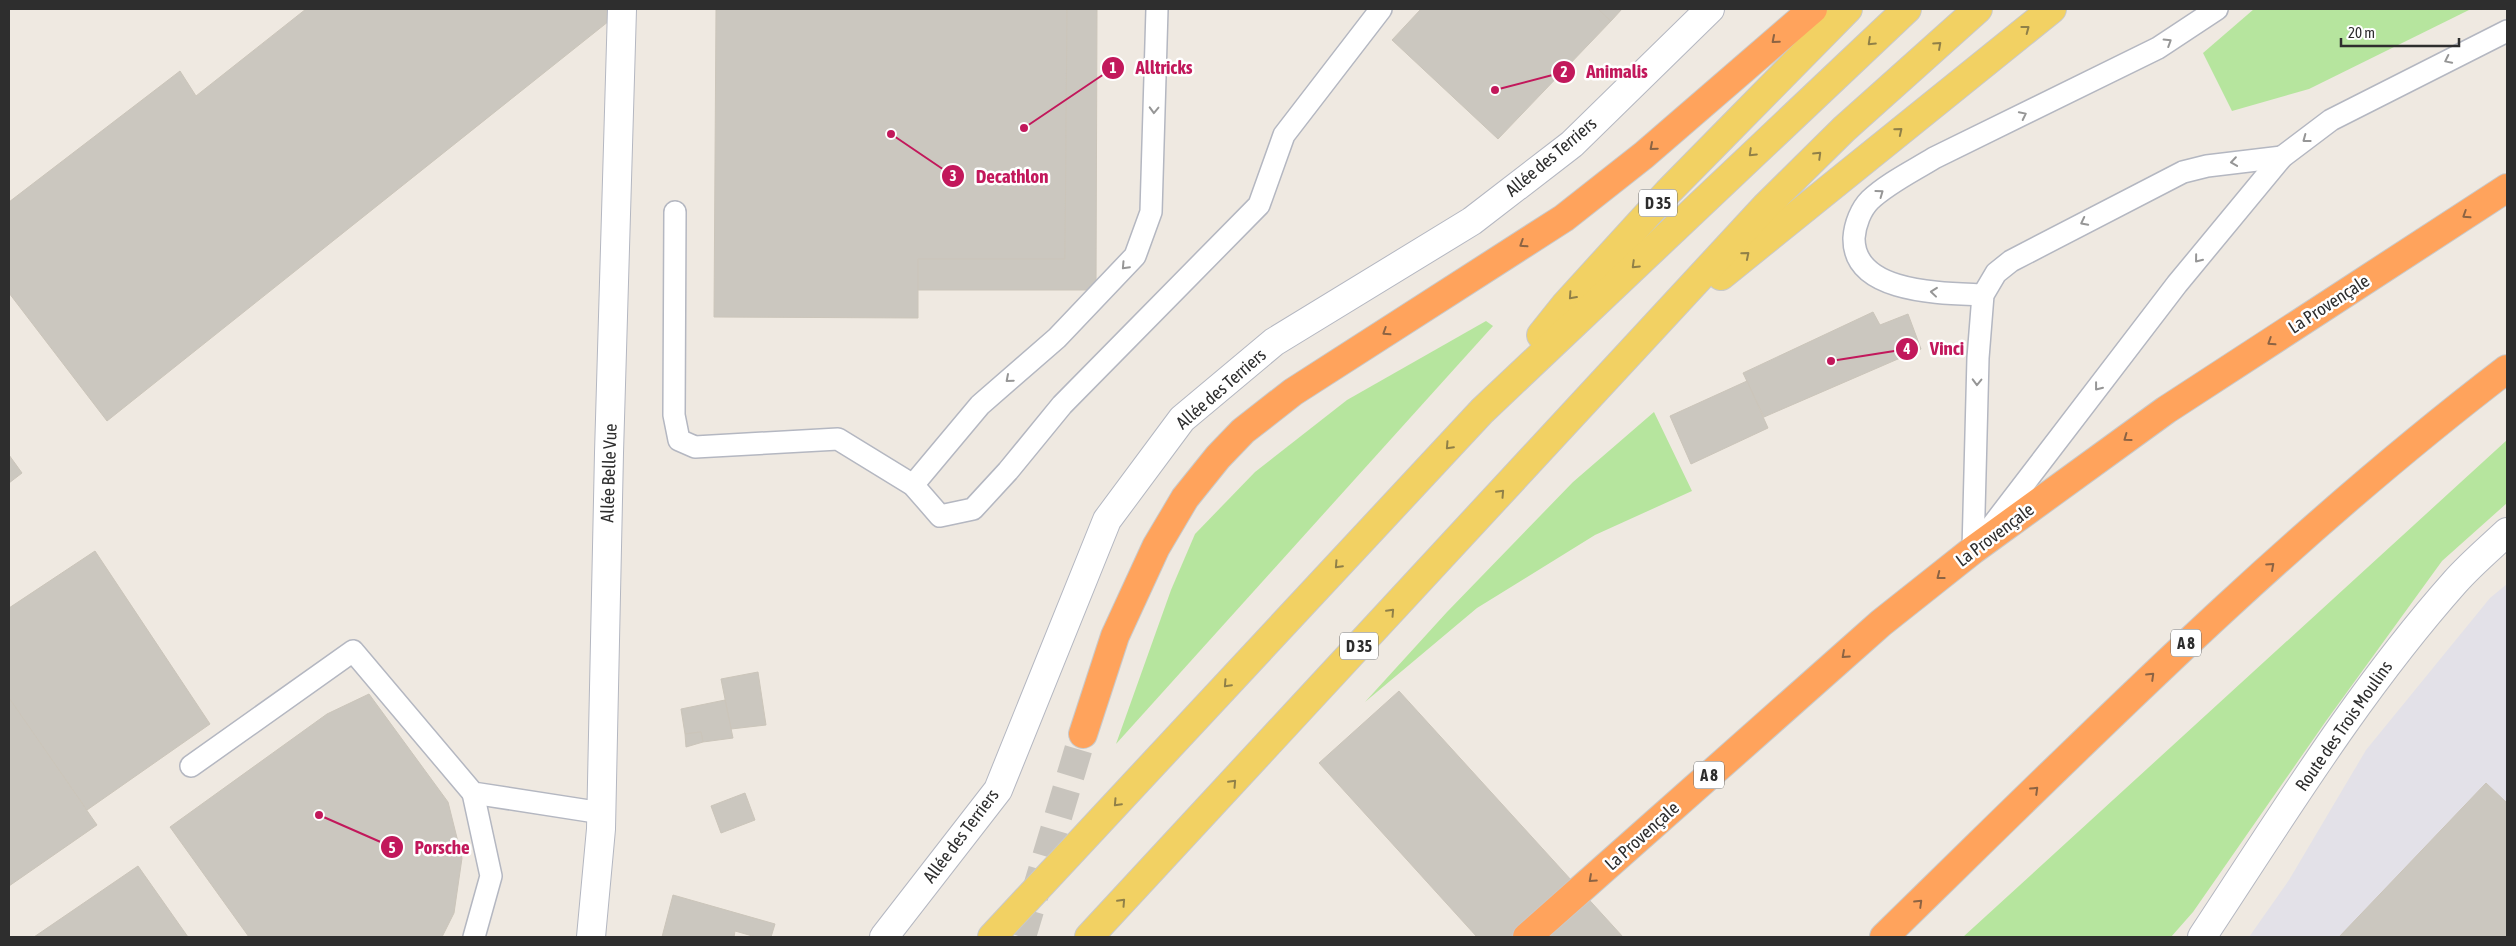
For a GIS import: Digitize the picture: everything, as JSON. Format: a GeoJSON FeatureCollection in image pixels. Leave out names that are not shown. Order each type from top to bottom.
{"type":"FeatureCollection","features":[{"type":"Feature","properties":{"kind":"highway"},"geometry":{"type":"LineString","coordinates":[[1083,734],[1115,636],[1156,547],[1185,498],[1218,456],[1243,431],[1293,392],[1564,218],[1644,155],[1812,9]]}},
{"type":"Feature","properties":{"kind":"highway","name":"La Provençale"},"geometry":{"type":"LineString","coordinates":[[1527,937],[1881,623],[1973,550],[2166,410],[2507,188]]}},
{"type":"Feature","properties":{"kind":"highway","name":"A 8"},"geometry":{"type":"LineString","coordinates":[[1884,937],[2203,627],[2303,536],[2507,369]]}},
{"type":"Feature","properties":{"kind":"main road","name":"D 35"},"geometry":{"type":"LineString","coordinates":[[992,937],[1482,411],[1565,305],[1597,269],[1751,106],[1848,9]]}},
{"type":"Feature","properties":{"kind":"main road"},"geometry":{"type":"LineString","coordinates":[[1482,411],[1782,124],[1906,9]]}},
{"type":"Feature","properties":{"kind":"main road","name":"D 35"},"geometry":{"type":"LineString","coordinates":[[1089,937],[1764,207],[1844,129],[1978,9]]}},
{"type":"Feature","properties":{"kind":"main road"},"geometry":{"type":"LineString","coordinates":[[1628,354],[1756,246],[2052,9]]}},
{"type":"Feature","properties":{"kind":"street","name":"Allée Belle Vue"},"geometry":{"type":"LineString","coordinates":[[591,937],[602,813],[609,453],[622,9]]}},
{"type":"Feature","properties":{"kind":"street","name":"Allée des Terriers"},"geometry":{"type":"LineString","coordinates":[[884,937],[998,790],[1107,520],[1182,419],[1274,342],[1472,221],[1564,150],[1710,9]]}},
{"type":"Feature","properties":{"kind":"street","name":"Route des Trois Moulins"},"geometry":{"type":"LineString","coordinates":[[2202,937],[2286,809],[2389,662],[2456,580],[2507,532]]}},
{"type":"Feature","properties":{"kind":"lane"},"geometry":{"type":"LineString","coordinates":[[913,485],[980,405],[1057,338],[1134,256],[1151,212],[1157,9]]}},
{"type":"Feature","properties":{"kind":"lane"},"geometry":{"type":"LineString","coordinates":[[675,212],[674,415],[679,440],[695,447],[838,439],[913,485],[940,516],[973,509],[1008,472],[1062,405],[1259,206],[1284,135],[1381,9]]}},
{"type":"Feature","properties":{"kind":"lane"},"geometry":{"type":"LineString","coordinates":[[1983,295],[1930,293],[1875,277],[1856,256],[1854,243],[1854,228],[1870,200],[1900,178],[1934,158],[2158,48],[2217,9]]}},
{"type":"Feature","properties":{"kind":"lane"},"geometry":{"type":"LineString","coordinates":[[1973,550],[2177,284],[2282,157],[2331,120],[2507,31]]}},
{"type":"Feature","properties":{"kind":"lane"},"geometry":{"type":"LineString","coordinates":[[1973,550],[1978,358],[1983,295],[1996,273],[2011,261],[2184,172],[2207,166],[2282,157]]}},
{"type":"Feature","properties":{"kind":"lane"},"geometry":{"type":"LineString","coordinates":[[191,766],[354,651],[473,793],[491,876],[474,937]]}},
{"type":"Feature","properties":{"kind":"lane"},"geometry":{"type":"LineString","coordinates":[[473,793],[602,813]]}},
{"type":"Feature","properties":{"kind":"shaded area"},"geometry":{"type":"Polygon","coordinates":[[[2507,584],[2507,937],[2249,937],[2289,880],[2366,750],[2490,598],[2507,584]]]}},
{"type":"Feature","properties":{"kind":"green space"},"geometry":{"type":"Polygon","coordinates":[[[2254,9],[2471,9],[2309,89],[2232,111],[2203,53],[2254,9]]]}},
{"type":"Feature","properties":{"kind":"green space"},"geometry":{"type":"Polygon","coordinates":[[[1486,321],[1493,326],[1116,744],[1171,590],[1195,534],[1255,472],[1347,400],[1486,321]]]}},
{"type":"Feature","properties":{"kind":"green space"},"geometry":{"type":"Polygon","coordinates":[[[1654,412],[1692,491],[1595,535],[1477,608],[1365,702],[1447,612],[1573,482],[1654,412]]]}},
{"type":"Feature","properties":{"kind":"green space"},"geometry":{"type":"Polygon","coordinates":[[[2507,440],[2507,503],[2442,561],[2326,721],[2193,912],[2171,937],[1963,937],[2507,440]]]}},
{"type":"Feature","properties":{"kind":"building"},"geometry":{"type":"Polygon","coordinates":[[[306,9],[608,9],[609,21],[107,421],[9,293],[9,202],[180,71],[196,96],[306,9]]]}},
{"type":"Feature","properties":{"kind":"building"},"geometry":{"type":"Polygon","coordinates":[[[716,9],[1067,9],[1065,259],[918,259],[918,318],[714,317],[716,9]]]}},
{"type":"Feature","properties":{"kind":"building"},"geometry":{"type":"Polygon","coordinates":[[[1067,9],[1097,9],[1096,290],[918,290],[918,259],[1065,259],[1067,9]]]}},
{"type":"Feature","properties":{"kind":"building"},"geometry":{"type":"Polygon","coordinates":[[[1421,9],[1598,9],[1611,21],[1498,139],[1392,40],[1421,9]]]}},
{"type":"Feature","properties":{"kind":"building"},"geometry":{"type":"Polygon","coordinates":[[[1598,9],[1622,9],[1611,21],[1598,9]]]}},
{"type":"Feature","properties":{"kind":"building"},"geometry":{"type":"Polygon","coordinates":[[[1873,312],[1880,325],[1908,314],[1921,349],[1764,417],[1743,373],[1873,312]]]}},
{"type":"Feature","properties":{"kind":"building"},"geometry":{"type":"Polygon","coordinates":[[[1747,381],[1768,428],[1691,464],[1670,416],[1747,381]]]}},
{"type":"Feature","properties":{"kind":"building"},"geometry":{"type":"Polygon","coordinates":[[[9,455],[22,473],[9,483],[9,455]]]}},
{"type":"Feature","properties":{"kind":"building"},"geometry":{"type":"Polygon","coordinates":[[[95,551],[210,724],[87,810],[9,698],[9,608],[95,551]]]}},
{"type":"Feature","properties":{"kind":"building"},"geometry":{"type":"Polygon","coordinates":[[[758,672],[766,725],[731,729],[721,679],[758,672]]]}},
{"type":"Feature","properties":{"kind":"building"},"geometry":{"type":"Polygon","coordinates":[[[1399,691],[1623,937],[1477,937],[1319,763],[1399,691]]]}},
{"type":"Feature","properties":{"kind":"building"},"geometry":{"type":"Polygon","coordinates":[[[369,694],[448,802],[462,858],[454,913],[442,937],[249,937],[170,827],[327,714],[369,694]]]}},
{"type":"Feature","properties":{"kind":"building"},"geometry":{"type":"Polygon","coordinates":[[[9,698],[97,825],[9,886],[9,698]]]}},
{"type":"Feature","properties":{"kind":"building"},"geometry":{"type":"Polygon","coordinates":[[[725,700],[733,738],[703,742],[701,732],[685,734],[681,709],[725,700]]]}},
{"type":"Feature","properties":{"kind":"building"},"geometry":{"type":"Polygon","coordinates":[[[701,732],[703,742],[686,747],[685,734],[701,732]]]}},
{"type":"Feature","properties":{"kind":"building"},"geometry":{"type":"Polygon","coordinates":[[[2486,783],[2507,803],[2507,937],[2339,937],[2486,783]]]}},
{"type":"Feature","properties":{"kind":"building"},"geometry":{"type":"Polygon","coordinates":[[[745,793],[755,820],[721,833],[711,806],[745,793]]]}},
{"type":"Feature","properties":{"kind":"building"},"geometry":{"type":"Polygon","coordinates":[[[138,866],[188,937],[34,937],[138,866]]]}},
{"type":"Feature","properties":{"kind":"building"},"geometry":{"type":"Polygon","coordinates":[[[673,895],[775,924],[771,937],[756,937],[735,931],[734,937],[662,937],[673,895]]]}},
{"type":"Feature","properties":{"kind":"tunnel"},"geometry":{"type":"LineString","coordinates":[[1022,937],[1083,734]]}},
{"type":"Feature","properties":{"kind":"place","name":"Animalis"},"geometry":{"type":"Point","coordinates":[1495,90]}},
{"type":"Feature","properties":{"kind":"place","name":"Alltricks"},"geometry":{"type":"Point","coordinates":[1024,128]}},
{"type":"Feature","properties":{"kind":"place","name":"Decathlon"},"geometry":{"type":"Point","coordinates":[891,134]}},
{"type":"Feature","properties":{"kind":"place","name":"Vinci"},"geometry":{"type":"Point","coordinates":[1831,361]}},
{"type":"Feature","properties":{"kind":"place","name":"Porsche"},"geometry":{"type":"Point","coordinates":[319,815]}}]}
